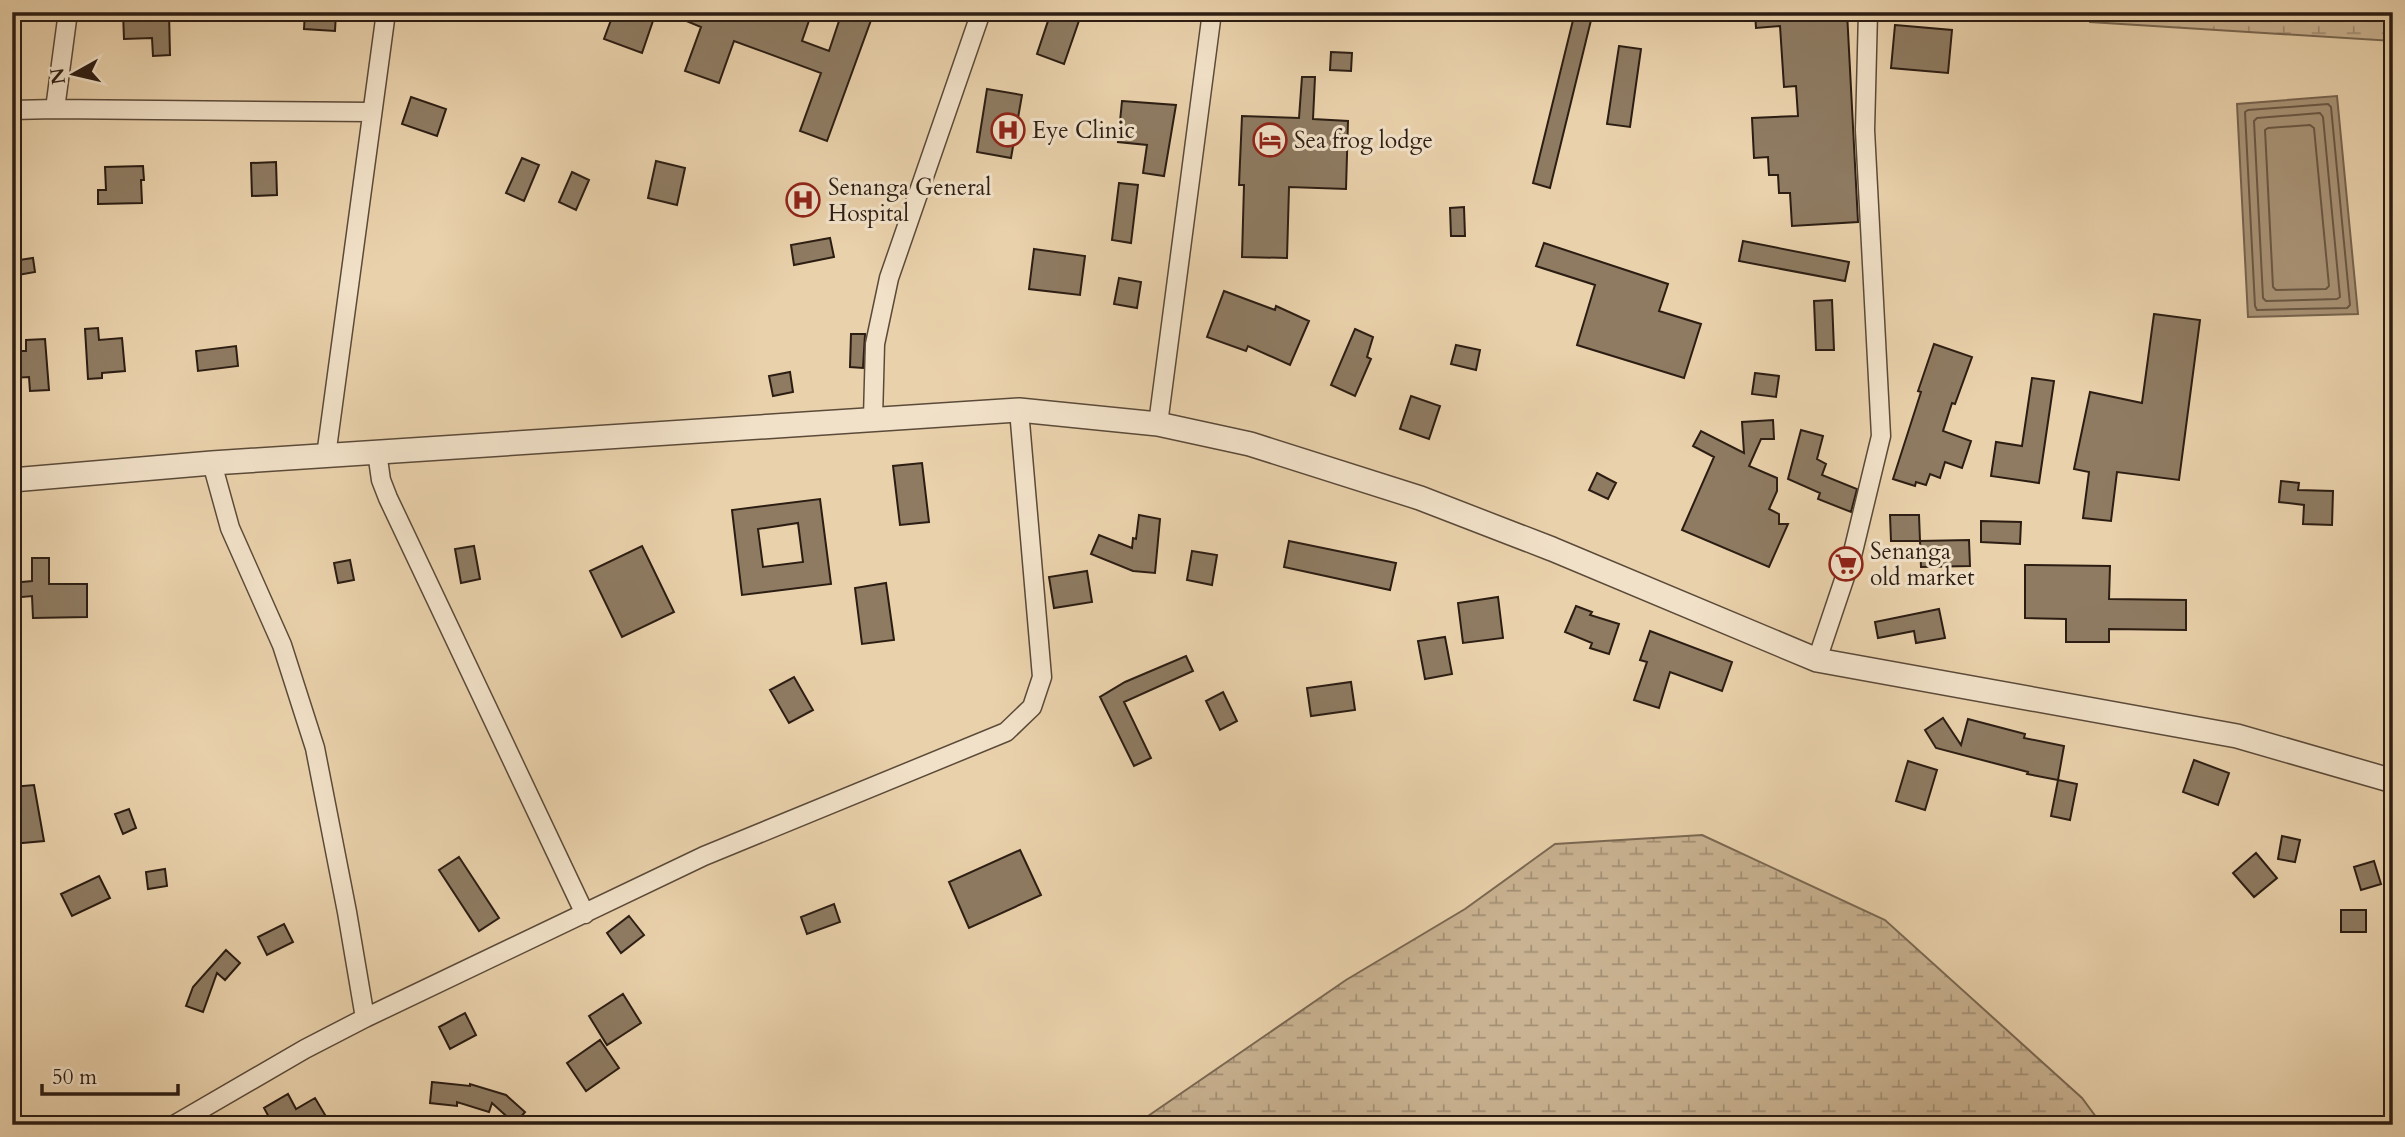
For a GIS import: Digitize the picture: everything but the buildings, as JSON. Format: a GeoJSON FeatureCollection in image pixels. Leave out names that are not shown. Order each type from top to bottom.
{"type":"FeatureCollection","features":[{"type":"Feature","properties":{"kind":"street"},"geometry":{"type":"LineString","coordinates":[[55,108],[68,12]]}},
{"type":"Feature","properties":{"kind":"street"},"geometry":{"type":"LineString","coordinates":[[326,456],[386,12]]}},
{"type":"Feature","properties":{"kind":"street"},"geometry":{"type":"LineString","coordinates":[[873,418],[875,344],[889,278],[981,12]]}},
{"type":"Feature","properties":{"kind":"street"},"geometry":{"type":"LineString","coordinates":[[1158,424],[1212,12]]}},
{"type":"Feature","properties":{"kind":"street"},"geometry":{"type":"LineString","coordinates":[[1817,660],[1853,556],[1881,436],[1865,130],[1868,12]]}},
{"type":"Feature","properties":{"kind":"street"},"geometry":{"type":"LineString","coordinates":[[12,110],[55,108],[372,112]]}},
{"type":"Feature","properties":{"kind":"street"},"geometry":{"type":"LineString","coordinates":[[174,1125],[304,1049],[365,1018],[704,856],[1006,732],[1032,707],[1042,677],[1019,410]]}},
{"type":"Feature","properties":{"kind":"street"},"geometry":{"type":"LineString","coordinates":[[12,480],[212,463],[1019,410],[1158,424],[1250,444],[1420,498],[1552,549],[1817,660],[2237,736],[2393,780]]}},
{"type":"Feature","properties":{"kind":"street"},"geometry":{"type":"LineString","coordinates":[[377,452],[381,480],[388,498],[584,914]]}},
{"type":"Feature","properties":{"kind":"street"},"geometry":{"type":"LineString","coordinates":[[212,463],[230,528],[282,645],[315,748],[365,1018]]}},
{"type":"Feature","properties":{"kind":"green space"},"geometry":{"type":"Polygon","coordinates":[[[2086,12],[2393,12],[2393,41],[2090,22],[2086,12]]]}},
{"type":"Feature","properties":{"kind":"green space"},"geometry":{"type":"Polygon","coordinates":[[[1702,835],[1885,920],[2082,1098],[2102,1125],[1135,1125],[1346,980],[1465,909],[1555,844],[1702,835]]]}},
{"type":"Feature","properties":{"kind":"water"},"geometry":{"type":"Polygon","coordinates":[[[2337,96],[2358,314],[2248,317],[2237,104],[2337,96]]]}},
{"type":"Feature","properties":{"kind":"water"},"geometry":{"type":"Polygon","coordinates":[[[2389,133],[2393,133],[2393,298],[2389,133]]]}},
{"type":"Feature","properties":{"kind":"place","name":"Eye Clinic"},"geometry":{"type":"Point","coordinates":[1008,130]}},
{"type":"Feature","properties":{"kind":"place","name":"Sea frog lodge"},"geometry":{"type":"Point","coordinates":[1270,140]}},
{"type":"Feature","properties":{"kind":"place","name":"Senanga General Hospital"},"geometry":{"type":"Point","coordinates":[803,200]}},
{"type":"Feature","properties":{"kind":"place","name":"Senanga old market"},"geometry":{"type":"Point","coordinates":[1846,564]}}]}
